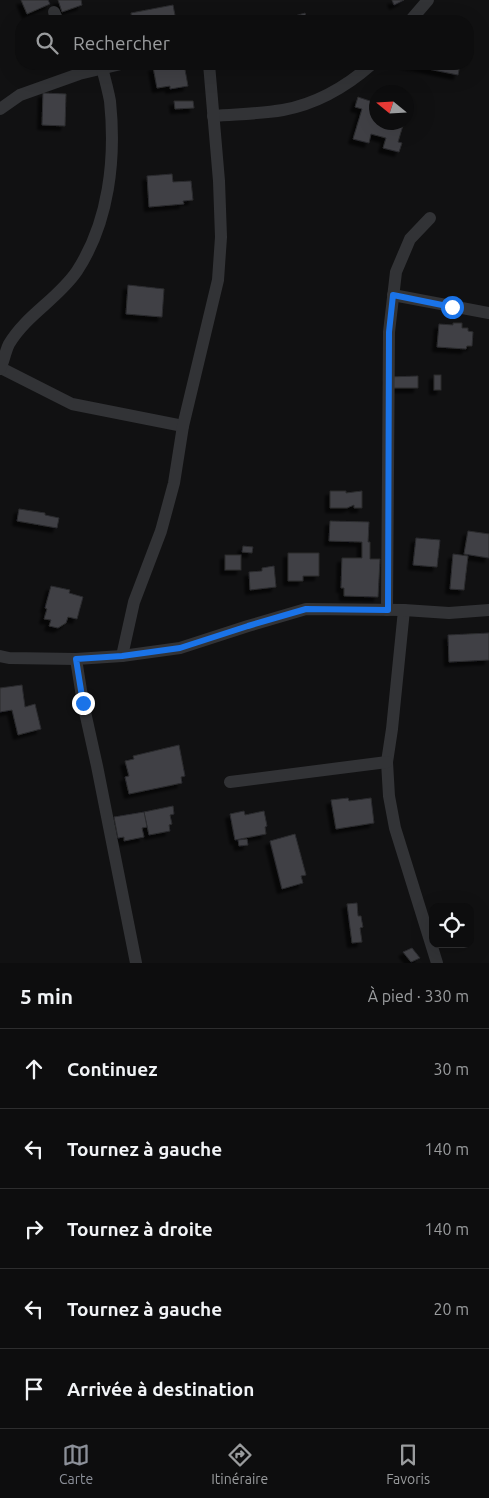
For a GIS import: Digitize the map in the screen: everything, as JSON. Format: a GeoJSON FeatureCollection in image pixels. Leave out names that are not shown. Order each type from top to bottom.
{"type":"FeatureCollection","features":[{"type":"Feature","properties":{"kind":"street"},"geometry":{"type":"LineString","coordinates":[[415,15],[428,0]]}},
{"type":"Feature","properties":{"kind":"street"},"geometry":{"type":"LineString","coordinates":[[0,109],[20,95],[75,70]]}},
{"type":"Feature","properties":{"kind":"street"},"geometry":{"type":"LineString","coordinates":[[102,70],[110,101],[112,163],[104,208],[94,240],[76,272],[56,296],[28,321],[9,344],[0,369],[72,404],[183,426]]}},
{"type":"Feature","properties":{"kind":"street"},"geometry":{"type":"LineString","coordinates":[[122,656],[134,602],[161,531],[174,483],[183,426],[218,280],[221,238],[219,180],[209,70]]}},
{"type":"Feature","properties":{"kind":"street"},"geometry":{"type":"LineString","coordinates":[[213,116],[284,110],[318,100],[355,79],[365,70]]}},
{"type":"Feature","properties":{"kind":"street"},"geometry":{"type":"LineString","coordinates":[[388,610],[389,332],[396,272],[410,240],[430,218]]}},
{"type":"Feature","properties":{"kind":"street"},"geometry":{"type":"LineString","coordinates":[[393,295],[489,313]]}},
{"type":"Feature","properties":{"kind":"street"},"geometry":{"type":"LineString","coordinates":[[0,656],[9,658],[76,659],[122,656],[180,648],[306,609],[404,610],[449,613],[489,610]]}},
{"type":"Feature","properties":{"kind":"street"},"geometry":{"type":"LineString","coordinates":[[404,610],[387,762],[388,796],[395,828],[437,963]]}},
{"type":"Feature","properties":{"kind":"street"},"geometry":{"type":"LineString","coordinates":[[76,659],[83,703],[98,766],[136,963]]}},
{"type":"Feature","properties":{"kind":"street"},"geometry":{"type":"LineString","coordinates":[[230,782],[387,762]]}},
{"type":"Feature","properties":{"kind":"building"},"geometry":{"type":"Polygon","coordinates":[[[21,0],[48,0],[50,4],[27,14],[21,0]]]}},
{"type":"Feature","properties":{"kind":"building"},"geometry":{"type":"Polygon","coordinates":[[[58,0],[81,0],[82,5],[62,12],[58,0]]]}},
{"type":"Feature","properties":{"kind":"building"},"geometry":{"type":"Polygon","coordinates":[[[392,0],[404,0],[394,5],[392,0]]]}},
{"type":"Feature","properties":{"kind":"building"},"geometry":{"type":"Polygon","coordinates":[[[173,5],[175,15],[131,15],[131,13],[173,5]]]}},
{"type":"Feature","properties":{"kind":"building"},"geometry":{"type":"Polygon","coordinates":[[[154,70],[185,70],[188,86],[170,89],[170,86],[157,88],[154,70]]]}},
{"type":"Feature","properties":{"kind":"building"},"geometry":{"type":"Polygon","coordinates":[[[433,70],[459,70],[458,75],[433,70]]]}},
{"type":"Feature","properties":{"kind":"building"},"geometry":{"type":"Polygon","coordinates":[[[43,93],[66,94],[65,126],[42,125],[43,93]]]}},
{"type":"Feature","properties":{"kind":"building"},"geometry":{"type":"Polygon","coordinates":[[[358,97],[369,101],[369,130],[402,130],[398,142],[402,143],[399,152],[383,148],[386,138],[371,134],[369,143],[353,139],[362,109],[355,107],[358,97]]]}},
{"type":"Feature","properties":{"kind":"building"},"geometry":{"type":"Polygon","coordinates":[[[174,101],[193,101],[194,108],[175,109],[174,101]]]}},
{"type":"Feature","properties":{"kind":"building"},"geometry":{"type":"Polygon","coordinates":[[[172,174],[173,182],[191,181],[193,200],[183,201],[184,204],[149,207],[147,176],[172,174]]]}},
{"type":"Feature","properties":{"kind":"building"},"geometry":{"type":"Polygon","coordinates":[[[128,285],[164,289],[162,317],[126,314],[128,285]]]}},
{"type":"Feature","properties":{"kind":"building"},"geometry":{"type":"Polygon","coordinates":[[[453,323],[462,323],[462,328],[468,328],[468,331],[473,332],[472,346],[467,346],[466,349],[437,347],[439,324],[453,325],[453,323]]]}},
{"type":"Feature","properties":{"kind":"building"},"geometry":{"type":"Polygon","coordinates":[[[434,375],[441,375],[441,390],[434,390],[434,375]]]}},
{"type":"Feature","properties":{"kind":"building"},"geometry":{"type":"Polygon","coordinates":[[[418,376],[418,388],[389,388],[388,377],[418,376]]]}},
{"type":"Feature","properties":{"kind":"building"},"geometry":{"type":"Polygon","coordinates":[[[330,491],[346,491],[346,493],[362,491],[362,508],[354,508],[354,505],[347,508],[330,508],[330,491]]]}},
{"type":"Feature","properties":{"kind":"building"},"geometry":{"type":"Polygon","coordinates":[[[19,509],[45,513],[45,515],[59,518],[57,528],[17,521],[19,509]]]}},
{"type":"Feature","properties":{"kind":"building"},"geometry":{"type":"Polygon","coordinates":[[[330,521],[369,522],[368,542],[370,542],[370,559],[380,559],[378,597],[344,596],[344,588],[341,588],[342,558],[362,558],[362,542],[329,541],[330,521]]]}},
{"type":"Feature","properties":{"kind":"building"},"geometry":{"type":"Polygon","coordinates":[[[468,531],[489,534],[489,558],[464,554],[468,531]]]}},
{"type":"Feature","properties":{"kind":"building"},"geometry":{"type":"Polygon","coordinates":[[[416,538],[440,540],[437,567],[413,565],[416,538]]]}},
{"type":"Feature","properties":{"kind":"building"},"geometry":{"type":"Polygon","coordinates":[[[243,546],[253,547],[252,553],[242,552],[243,546]]]}},
{"type":"Feature","properties":{"kind":"building"},"geometry":{"type":"Polygon","coordinates":[[[288,553],[319,553],[319,576],[303,576],[303,581],[288,581],[288,553]]]}},
{"type":"Feature","properties":{"kind":"building"},"geometry":{"type":"Polygon","coordinates":[[[453,554],[468,556],[464,590],[450,589],[453,554]]]}},
{"type":"Feature","properties":{"kind":"building"},"geometry":{"type":"Polygon","coordinates":[[[225,555],[241,555],[241,570],[225,570],[225,555]]]}},
{"type":"Feature","properties":{"kind":"building"},"geometry":{"type":"Polygon","coordinates":[[[274,566],[276,587],[250,590],[249,572],[262,571],[262,568],[274,566]]]}},
{"type":"Feature","properties":{"kind":"building"},"geometry":{"type":"Polygon","coordinates":[[[51,586],[70,590],[69,593],[83,597],[77,619],[68,617],[66,623],[58,628],[49,626],[51,620],[44,619],[51,586]]]}},
{"type":"Feature","properties":{"kind":"building"},"geometry":{"type":"Polygon","coordinates":[[[489,633],[489,660],[449,662],[448,635],[489,633]]]}},
{"type":"Feature","properties":{"kind":"building"},"geometry":{"type":"Polygon","coordinates":[[[22,685],[25,707],[35,704],[41,729],[18,735],[12,710],[0,712],[0,688],[22,685]]]}},
{"type":"Feature","properties":{"kind":"building"},"geometry":{"type":"Polygon","coordinates":[[[179,745],[185,776],[181,777],[182,783],[129,794],[125,777],[129,776],[125,761],[134,759],[133,756],[179,745]]]}},
{"type":"Feature","properties":{"kind":"building"},"geometry":{"type":"Polygon","coordinates":[[[348,798],[349,801],[371,798],[374,823],[336,829],[331,800],[348,798]]]}},
{"type":"Feature","properties":{"kind":"building"},"geometry":{"type":"Polygon","coordinates":[[[173,806],[174,814],[170,815],[172,824],[169,825],[170,831],[149,835],[144,812],[173,806]]]}},
{"type":"Feature","properties":{"kind":"building"},"geometry":{"type":"Polygon","coordinates":[[[244,811],[245,815],[264,811],[267,826],[265,827],[266,834],[235,840],[230,814],[244,811]]]}},
{"type":"Feature","properties":{"kind":"building"},"geometry":{"type":"Polygon","coordinates":[[[144,812],[147,827],[142,828],[144,837],[124,841],[124,837],[118,838],[114,817],[144,812]]]}},
{"type":"Feature","properties":{"kind":"building"},"geometry":{"type":"Polygon","coordinates":[[[295,834],[306,875],[301,876],[303,883],[282,889],[270,841],[295,834]]]}},
{"type":"Feature","properties":{"kind":"building"},"geometry":{"type":"Polygon","coordinates":[[[247,839],[248,845],[239,846],[238,840],[247,839]]]}},
{"type":"Feature","properties":{"kind":"building"},"geometry":{"type":"Polygon","coordinates":[[[357,903],[358,916],[361,916],[363,927],[360,928],[362,942],[352,943],[347,904],[357,903]]]}},
{"type":"Feature","properties":{"kind":"building"},"geometry":{"type":"Polygon","coordinates":[[[412,948],[420,958],[411,962],[403,952],[412,948]]]}},
{"type":"Feature","properties":{"kind":"route"},"geometry":{"type":"LineString","coordinates":[[83,703],[76,659],[122,656],[180,648],[306,609],[388,610],[389,332],[393,295],[452,307]]}}]}
